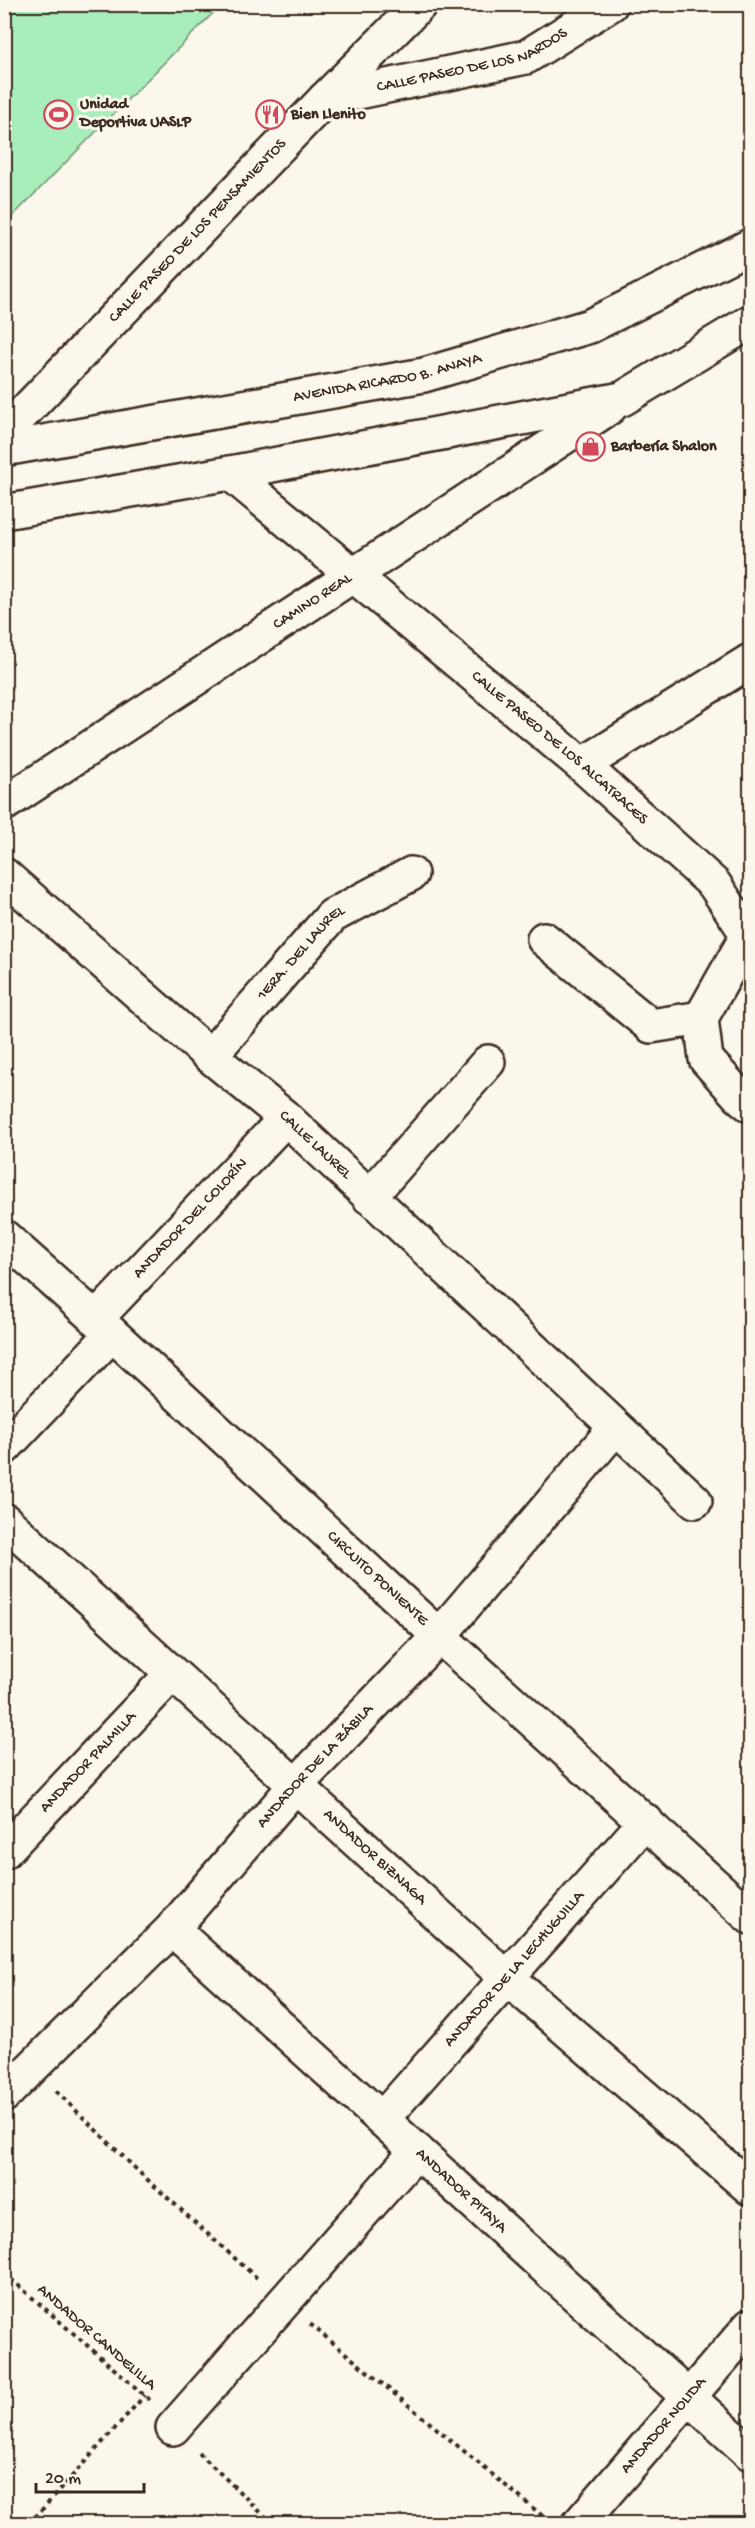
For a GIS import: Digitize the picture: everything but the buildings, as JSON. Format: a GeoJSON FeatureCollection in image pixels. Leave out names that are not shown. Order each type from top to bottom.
{"type":"FeatureCollection","features":[{"type":"Feature","properties":{"kind":"street","name":"CALLE PASEO DE LOS PENSAMIENTOS"},"geometry":{"type":"LineString","coordinates":[[4,433],[325,99],[420,4]]}},
{"type":"Feature","properties":{"kind":"street","name":"CALLE PASEO DE LOS NARDOS"},"geometry":{"type":"LineString","coordinates":[[325,99],[526,57],[611,4]]}},
{"type":"Feature","properties":{"kind":"street","name":"AVENIDA RICARDO B. ANAYA"},"geometry":{"type":"LineString","coordinates":[[4,449],[424,375],[590,327],[750,246]]}},
{"type":"Feature","properties":{"kind":"street"},"geometry":{"type":"LineString","coordinates":[[4,512],[230,473],[622,399],[750,322]]}},
{"type":"Feature","properties":{"kind":"street","name":"CAMINO REAL"},"geometry":{"type":"LineString","coordinates":[[4,804],[622,399]]}},
{"type":"Feature","properties":{"kind":"street","name":"CALLE PASEO DE LOS ALCATRACES"},"geometry":{"type":"LineString","coordinates":[[230,473],[582,765],[714,884],[749,933]]}},
{"type":"Feature","properties":{"kind":"street"},"geometry":{"type":"LineString","coordinates":[[582,765],[750,661]]}},
{"type":"Feature","properties":{"kind":"street","name":"1ERA. DEL LAUREL"},"geometry":{"type":"LineString","coordinates":[[210,1056],[332,916],[411,874]]}},
{"type":"Feature","properties":{"kind":"street","name":"CALLE LAUREL"},"geometry":{"type":"LineString","coordinates":[[4,875],[210,1056],[286,1118],[695,1501]]}},
{"type":"Feature","properties":{"kind":"street"},"geometry":{"type":"LineString","coordinates":[[749,933],[701,1018],[706,1059],[750,1106]]}},
{"type":"Feature","properties":{"kind":"street"},"geometry":{"type":"LineString","coordinates":[[544,939],[651,1026],[701,1018]]}},
{"type":"Feature","properties":{"kind":"street"},"geometry":{"type":"LineString","coordinates":[[369,1197],[488,1062]]}},
{"type":"Feature","properties":{"kind":"street","name":"ANDADOR DEL COLORÍN"},"geometry":{"type":"LineString","coordinates":[[4,1448],[104,1326],[286,1118]]}},
{"type":"Feature","properties":{"kind":"street","name":"CIRCUITO PONIENTE"},"geometry":{"type":"LineString","coordinates":[[4,1237],[104,1326],[439,1636],[750,1915]]}},
{"type":"Feature","properties":{"kind":"street","name":"ANDADOR DE LA ZÁBILA"},"geometry":{"type":"LineString","coordinates":[[4,2095],[172,1929],[295,1786],[439,1636],[615,1428]]}},
{"type":"Feature","properties":{"kind":"street","name":"ANDADOR BIZNAGA"},"geometry":{"type":"LineString","coordinates":[[4,1520],[507,1978],[750,2188]]}},
{"type":"Feature","properties":{"kind":"street","name":"ANDADOR PALMILLA"},"geometry":{"type":"LineString","coordinates":[[4,1852],[172,1674]]}},
{"type":"Feature","properties":{"kind":"street","name":"ANDADOR DE LA LECHUGUILLA"},"geometry":{"type":"LineString","coordinates":[[382,2119],[646,1821]]}},
{"type":"Feature","properties":{"kind":"street","name":"ANDADOR PITAYA"},"geometry":{"type":"LineString","coordinates":[[172,1929],[750,2453]]}},
{"type":"Feature","properties":{"kind":"street"},"geometry":{"type":"LineString","coordinates":[[173,2428],[417,2151]]}},
{"type":"Feature","properties":{"kind":"street","name":"ANDADOR NOLIDA"},"geometry":{"type":"LineString","coordinates":[[579,2523],[750,2326]]}},
{"type":"Feature","properties":{"kind":"path","name":"ANDADOR CANDELILLA"},"geometry":{"type":"LineString","coordinates":[[4,2273],[146,2395],[173,2428],[273,2523]]}},
{"type":"Feature","properties":{"kind":"path"},"geometry":{"type":"LineString","coordinates":[[29,2523],[146,2395]]}},
{"type":"Feature","properties":{"kind":"path"},"geometry":{"type":"LineString","coordinates":[[4,2513],[16,2523]]}},
{"type":"Feature","properties":{"kind":"green space","name":"Unidad Deportiva UASLP"},"geometry":{"type":"Polygon","coordinates":[[[4,5],[221,5],[5,224],[4,5]]]}},
{"type":"Feature","properties":{"kind":"place","name":"Unidad Deportiva UASLP"},"geometry":{"type":"Point","coordinates":[59,114]}},
{"type":"Feature","properties":{"kind":"place","name":"Bien Llenito"},"geometry":{"type":"Point","coordinates":[270,115]}},
{"type":"Feature","properties":{"kind":"place","name":"Barbería Shalon"},"geometry":{"type":"Point","coordinates":[590,447]}}]}
